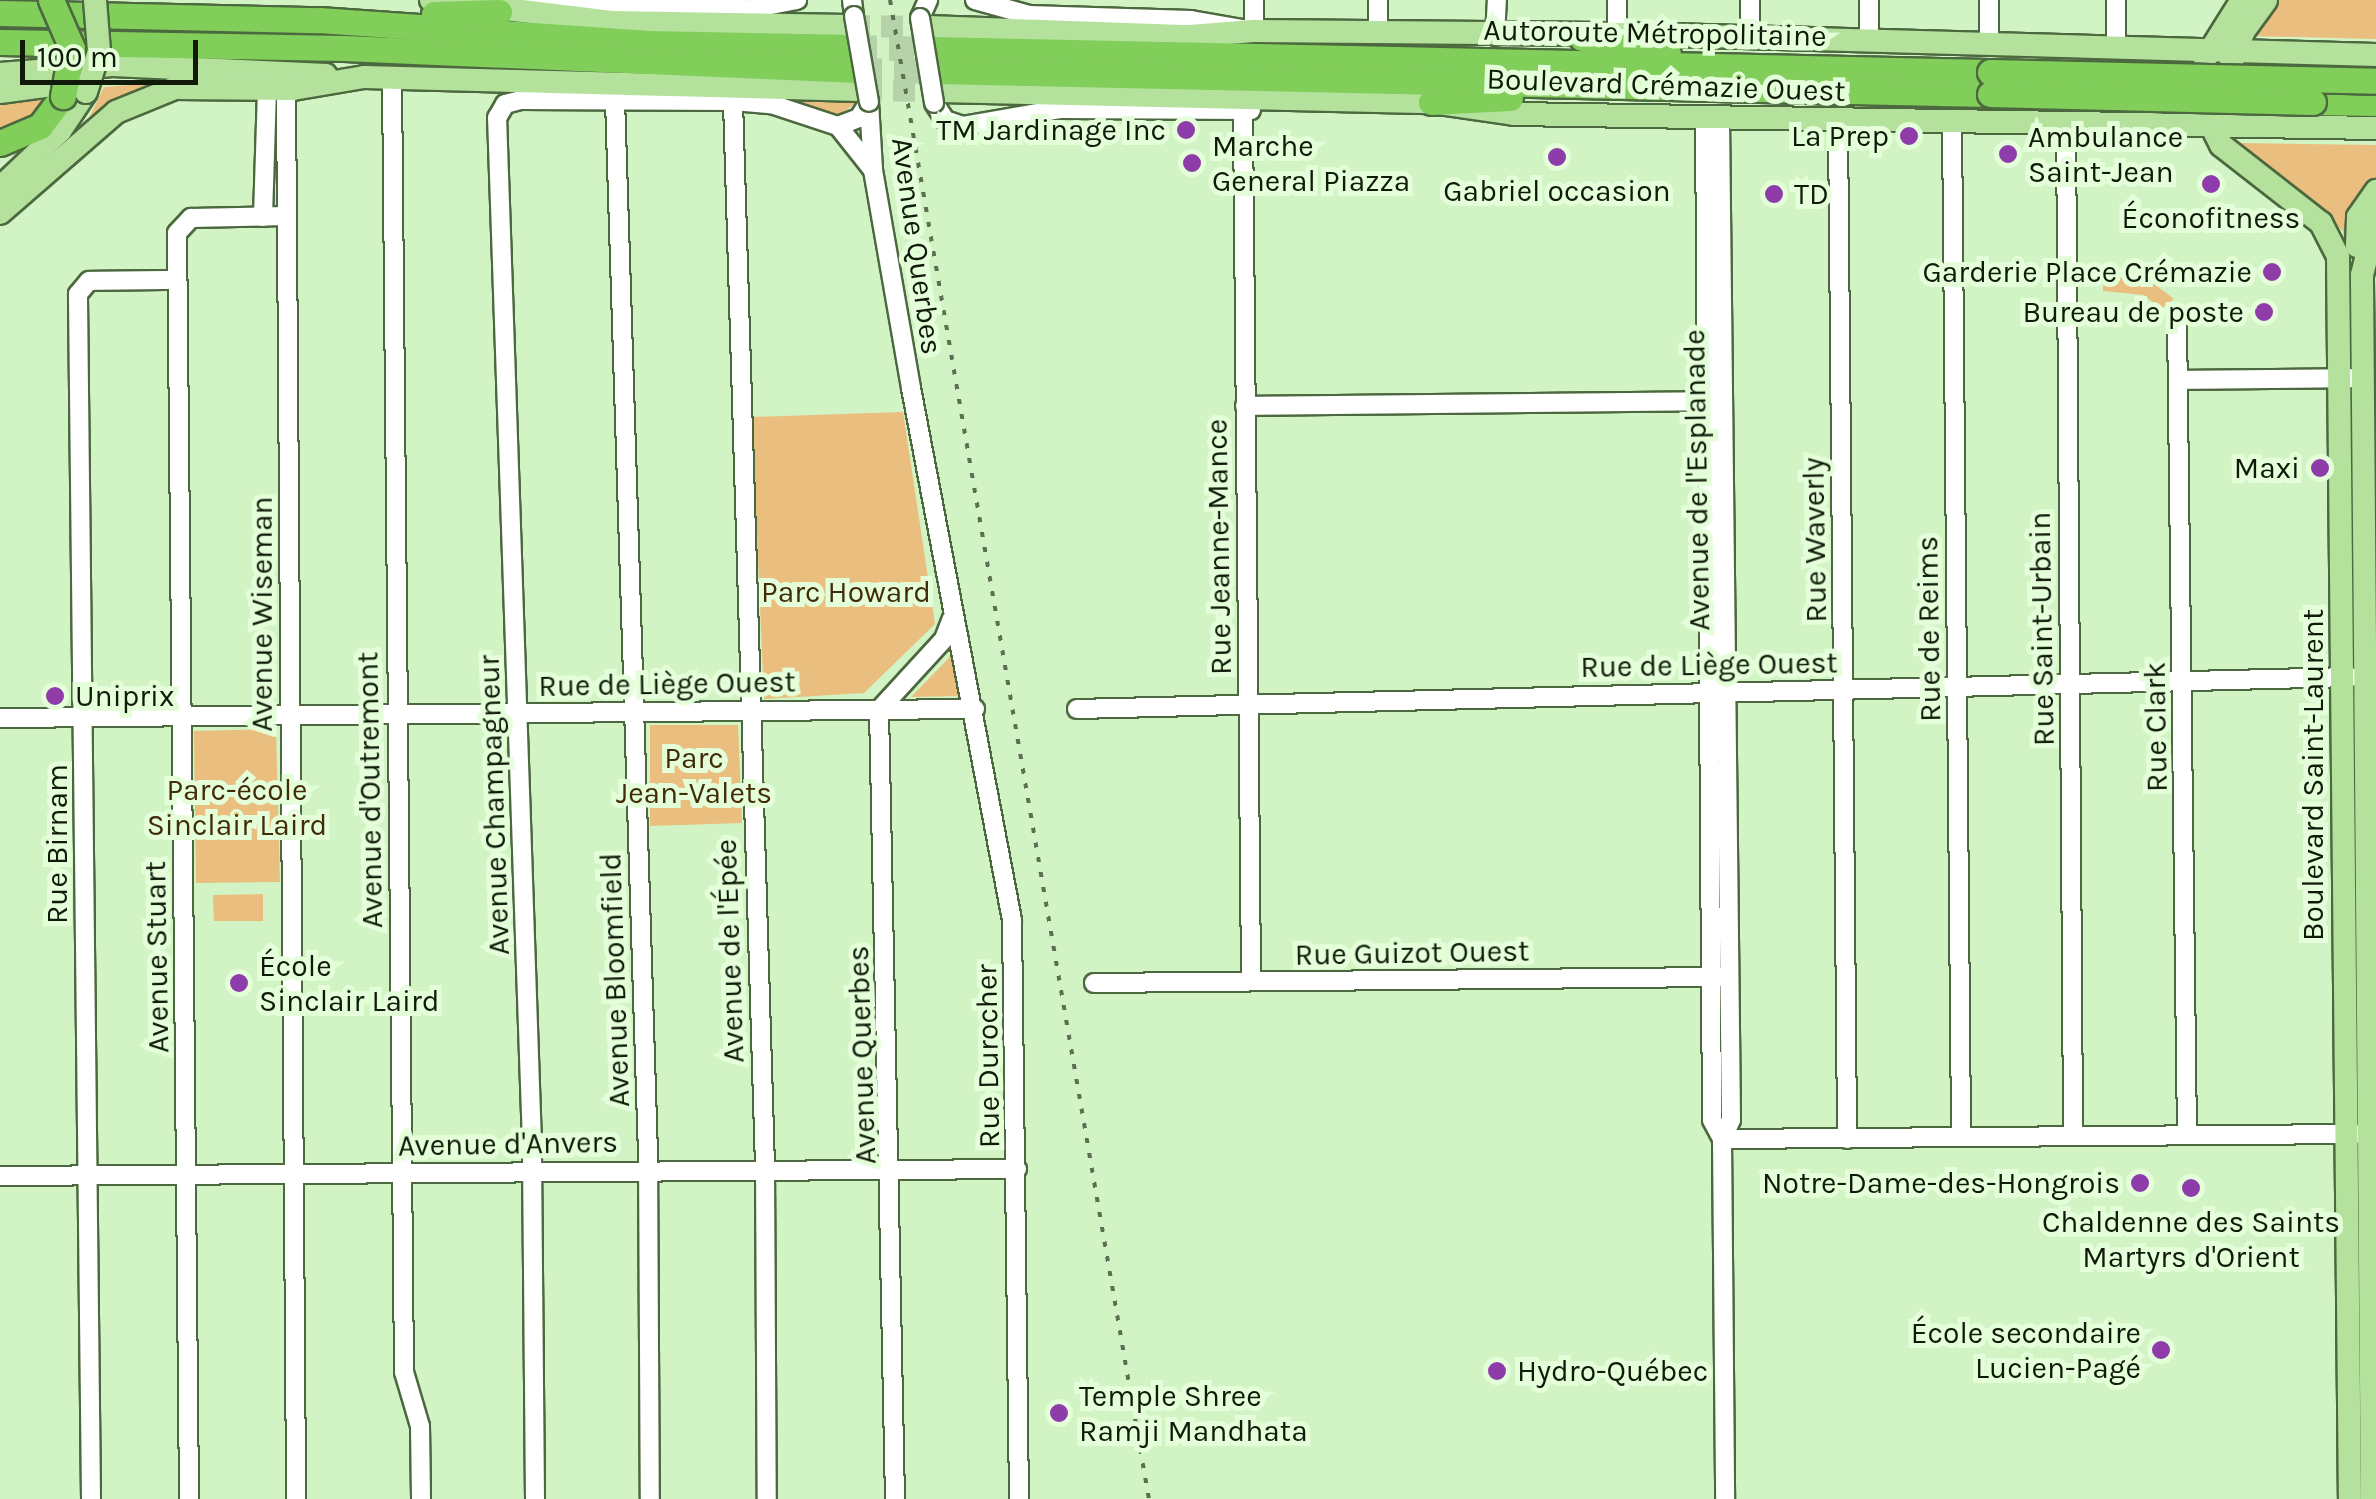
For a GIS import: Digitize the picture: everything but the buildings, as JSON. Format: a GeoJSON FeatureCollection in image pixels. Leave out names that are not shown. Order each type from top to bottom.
{"type":"FeatureCollection","features":[{"type":"Feature","properties":{"kind":"highway"},"geometry":{"type":"LineString","coordinates":[[51,0],[72,48],[74,94]]}},
{"type":"Feature","properties":{"kind":"highway"},"geometry":{"type":"LineString","coordinates":[[0,143],[40,126],[74,94],[83,33],[66,0]]}},
{"type":"Feature","properties":{"kind":"highway"},"geometry":{"type":"LineString","coordinates":[[318,20],[499,12]]}},
{"type":"Feature","properties":{"kind":"highway"},"geometry":{"type":"LineString","coordinates":[[0,13],[318,20],[650,42],[856,50]]}},
{"type":"Feature","properties":{"kind":"highway"},"geometry":{"type":"LineString","coordinates":[[1582,38],[1767,68]]}},
{"type":"Feature","properties":{"kind":"highway"},"geometry":{"type":"LineString","coordinates":[[0,42],[856,50]]}},
{"type":"Feature","properties":{"kind":"highway","name":"Autoroute Métropolitaine"},"geometry":{"type":"LineString","coordinates":[[931,51],[1767,68],[2376,103]]}},
{"type":"Feature","properties":{"kind":"highway","name":"Autoroute Métropolitaine"},"geometry":{"type":"LineString","coordinates":[[931,51],[1695,88],[2376,81]]}},
{"type":"Feature","properties":{"kind":"highway"},"geometry":{"type":"LineString","coordinates":[[1430,102],[1695,88]]}},
{"type":"Feature","properties":{"kind":"main road"},"geometry":{"type":"LineString","coordinates":[[0,188],[60,131],[74,94],[99,51],[95,0]]}},
{"type":"Feature","properties":{"kind":"main road"},"geometry":{"type":"LineString","coordinates":[[431,0],[499,12],[856,50]]}},
{"type":"Feature","properties":{"kind":"main road"},"geometry":{"type":"LineString","coordinates":[[2206,58],[2242,0]]}},
{"type":"Feature","properties":{"kind":"main road"},"geometry":{"type":"LineString","coordinates":[[2232,59],[2266,0]]}},
{"type":"Feature","properties":{"kind":"main road","name":"Boulevard Crémazie Ouest"},"geometry":{"type":"LineString","coordinates":[[931,51],[1254,30],[1989,42],[2116,46],[2161,56],[2232,59],[2376,55]]}},
{"type":"Feature","properties":{"kind":"main road"},"geometry":{"type":"LineString","coordinates":[[0,74],[112,65],[166,70],[531,80],[856,50]]}},
{"type":"Feature","properties":{"kind":"main road","name":"Boulevard Crémazie Ouest"},"geometry":{"type":"LineString","coordinates":[[931,51],[1278,98],[1430,102],[1501,114],[2066,122],[2163,116],[2234,117],[2376,128]]}},
{"type":"Feature","properties":{"kind":"main road"},"geometry":{"type":"LineString","coordinates":[[0,92],[166,70]]}},
{"type":"Feature","properties":{"kind":"main road"},"geometry":{"type":"LineString","coordinates":[[0,214],[107,118],[144,96],[175,88],[277,89],[364,77]]}},
{"type":"Feature","properties":{"kind":"main road","name":"Boulevard Saint-Laurent"},"geometry":{"type":"LineString","coordinates":[[2206,117],[2226,150],[2314,216],[2333,239],[2351,379],[2371,676],[2364,1134],[2350,1499]]}},
{"type":"Feature","properties":{"kind":"main road"},"geometry":{"type":"LineString","coordinates":[[2362,259],[2355,226],[2376,191]]}},
{"type":"Feature","properties":{"kind":"main road","name":"Boulevard Saint-Laurent"},"geometry":{"type":"LineString","coordinates":[[2372,1499],[2364,1134],[2342,677],[2351,379],[2362,259],[2376,220]]}},
{"type":"Feature","properties":{"kind":"street"},"geometry":{"type":"LineString","coordinates":[[532,0],[750,9],[797,0]]}},
{"type":"Feature","properties":{"kind":"street"},"geometry":{"type":"LineString","coordinates":[[976,0],[1029,15],[1130,9],[1254,30],[1254,0]]}},
{"type":"Feature","properties":{"kind":"street"},"geometry":{"type":"LineString","coordinates":[[1378,0],[1378,34]]}},
{"type":"Feature","properties":{"kind":"street"},"geometry":{"type":"LineString","coordinates":[[1495,36],[1497,0]]}},
{"type":"Feature","properties":{"kind":"street"},"geometry":{"type":"LineString","coordinates":[[1616,0],[1617,35]]}},
{"type":"Feature","properties":{"kind":"street"},"geometry":{"type":"LineString","coordinates":[[1750,0],[1750,37]]}},
{"type":"Feature","properties":{"kind":"street"},"geometry":{"type":"LineString","coordinates":[[1869,0],[1870,39]]}},
{"type":"Feature","properties":{"kind":"street"},"geometry":{"type":"LineString","coordinates":[[1989,0],[1989,42]]}},
{"type":"Feature","properties":{"kind":"street"},"geometry":{"type":"LineString","coordinates":[[2116,0],[2116,46]]}},
{"type":"Feature","properties":{"kind":"street"},"geometry":{"type":"LineString","coordinates":[[838,126],[859,118],[856,50]]}},
{"type":"Feature","properties":{"kind":"street","name":"Avenue Querbes"},"geometry":{"type":"LineString","coordinates":[[856,50],[949,627]]}},
{"type":"Feature","properties":{"kind":"street"},"geometry":{"type":"LineString","coordinates":[[931,51],[946,120],[962,126],[1066,109],[1243,113],[1278,98]]}},
{"type":"Feature","properties":{"kind":"street","name":"Avenue d'Outremont"},"geometry":{"type":"LineString","coordinates":[[392,78],[404,1372],[420,1426],[420,1499]]}},
{"type":"Feature","properties":{"kind":"street"},"geometry":{"type":"LineString","coordinates":[[531,80],[580,99],[771,104],[838,126],[874,170]]}},
{"type":"Feature","properties":{"kind":"street"},"geometry":{"type":"LineString","coordinates":[[264,217],[277,89]]}},
{"type":"Feature","properties":{"kind":"street","name":"Avenue Wiseman"},"geometry":{"type":"LineString","coordinates":[[277,89],[287,216],[296,1499]]}},
{"type":"Feature","properties":{"kind":"street","name":"Avenue Champagneur"},"geometry":{"type":"LineString","coordinates":[[535,1499],[532,1172],[500,110],[514,100],[580,99]]}},
{"type":"Feature","properties":{"kind":"street","name":"Avenue Bloomfield"},"geometry":{"type":"LineString","coordinates":[[615,100],[648,1170],[650,1499]]}},
{"type":"Feature","properties":{"kind":"street","name":"Avenue de l'Épée"},"geometry":{"type":"LineString","coordinates":[[733,102],[765,1170],[767,1499]]}},
{"type":"Feature","properties":{"kind":"street","name":"Rue Jeanne-Mance"},"geometry":{"type":"LineString","coordinates":[[1243,113],[1251,982]]}},
{"type":"Feature","properties":{"kind":"street","name":"Avenue de l'Esplanade"},"geometry":{"type":"LineString","coordinates":[[1713,118],[1720,977],[1731,1120],[1722,1139],[1725,1499]]}},
{"type":"Feature","properties":{"kind":"street","name":"Rue de Reims"},"geometry":{"type":"LineString","coordinates":[[1952,120],[1961,1137]]}},
{"type":"Feature","properties":{"kind":"street","name":"Rue Waverly"},"geometry":{"type":"LineString","coordinates":[[1838,121],[1847,1139]]}},
{"type":"Feature","properties":{"kind":"street","name":"Rue Saint-Urbain"},"geometry":{"type":"LineString","coordinates":[[2066,122],[2073,1136]]}},
{"type":"Feature","properties":{"kind":"street","name":"Avenue Stuart"},"geometry":{"type":"LineString","coordinates":[[190,1499],[177,233],[184,221],[287,216]]}},
{"type":"Feature","properties":{"kind":"street","name":"Rue Birnam"},"geometry":{"type":"LineString","coordinates":[[90,1499],[78,292],[88,281],[177,280]]}},
{"type":"Feature","properties":{"kind":"street","name":"Rue Clark"},"geometry":{"type":"LineString","coordinates":[[2176,318],[2181,380],[2187,1135]]}},
{"type":"Feature","properties":{"kind":"street"},"geometry":{"type":"LineString","coordinates":[[2181,380],[2351,379]]}},
{"type":"Feature","properties":{"kind":"street"},"geometry":{"type":"LineString","coordinates":[[1245,406],[1715,401]]}},
{"type":"Feature","properties":{"kind":"street"},"geometry":{"type":"LineString","coordinates":[[879,710],[949,627]]}},
{"type":"Feature","properties":{"kind":"street","name":"Rue Durocher"},"geometry":{"type":"LineString","coordinates":[[949,627],[963,640],[1012,920],[1018,1499]]}},
{"type":"Feature","properties":{"kind":"street","name":"Rue de Liège Ouest"},"geometry":{"type":"LineString","coordinates":[[1077,709],[2371,676]]}},
{"type":"Feature","properties":{"kind":"street","name":"Rue de Liège Ouest"},"geometry":{"type":"LineString","coordinates":[[0,718],[975,709]]}},
{"type":"Feature","properties":{"kind":"street","name":"Avenue Querbes"},"geometry":{"type":"LineString","coordinates":[[879,710],[892,1169],[895,1499]]}},
{"type":"Feature","properties":{"kind":"street","name":"Rue Guizot Ouest"},"geometry":{"type":"LineString","coordinates":[[1094,983],[1720,977]]}},
{"type":"Feature","properties":{"kind":"street"},"geometry":{"type":"LineString","coordinates":[[1722,1139],[2364,1134]]}},
{"type":"Feature","properties":{"kind":"street","name":"Avenue d'Anvers"},"geometry":{"type":"LineString","coordinates":[[0,1176],[1017,1169]]}},
{"type":"Feature","properties":{"kind":"green space"},"geometry":{"type":"Polygon","coordinates":[[[2275,0],[2376,0],[2376,39],[2250,36],[2275,0]]]}},
{"type":"Feature","properties":{"kind":"green space"},"geometry":{"type":"Polygon","coordinates":[[[170,82],[129,94],[86,124],[104,87],[170,82]]]}},
{"type":"Feature","properties":{"kind":"green space"},"geometry":{"type":"Polygon","coordinates":[[[49,96],[30,117],[0,131],[0,103],[49,96]]]}},
{"type":"Feature","properties":{"kind":"green space"},"geometry":{"type":"Polygon","coordinates":[[[767,96],[858,101],[837,117],[767,96]]]}},
{"type":"Feature","properties":{"kind":"green space"},"geometry":{"type":"Polygon","coordinates":[[[2237,143],[2376,145],[2376,181],[2348,238],[2352,361],[2343,231],[2237,143]]]}},
{"type":"Feature","properties":{"kind":"green space"},"geometry":{"type":"Polygon","coordinates":[[[2103,275],[2149,280],[2174,299],[2161,309],[2144,295],[2103,291],[2103,275]]]}},
{"type":"Feature","properties":{"kind":"green space","name":"Parc Howard"},"geometry":{"type":"Polygon","coordinates":[[[903,412],[935,624],[864,693],[764,699],[752,417],[903,412]]]}},
{"type":"Feature","properties":{"kind":"green space"},"geometry":{"type":"Polygon","coordinates":[[[958,647],[962,696],[911,697],[946,661],[958,647]]]}},
{"type":"Feature","properties":{"kind":"green space","name":"Parc Jean-Valets"},"geometry":{"type":"Polygon","coordinates":[[[650,725],[738,725],[742,823],[650,826],[650,725]]]}},
{"type":"Feature","properties":{"kind":"green space","name":"Parc-école Sinclair Laird"},"geometry":{"type":"Polygon","coordinates":[[[276,729],[280,882],[196,883],[194,731],[276,729]]]}},
{"type":"Feature","properties":{"kind":"green space"},"geometry":{"type":"Polygon","coordinates":[[[263,894],[263,921],[214,921],[213,895],[263,894]]]}},
{"type":"Feature","properties":{"kind":"tunnel"},"geometry":{"type":"LineString","coordinates":[[848,26],[928,27]]}},
{"type":"Feature","properties":{"kind":"tunnel"},"geometry":{"type":"LineString","coordinates":[[852,47],[932,49]]}},
{"type":"Feature","properties":{"kind":"tunnel"},"geometry":{"type":"LineString","coordinates":[[857,70],[936,71]]}},
{"type":"Feature","properties":{"kind":"tunnel"},"geometry":{"type":"LineString","coordinates":[[860,90],[940,91]]}},
{"type":"Feature","properties":{"kind":"railway"},"geometry":{"type":"LineString","coordinates":[[890,0],[1149,1499]]}},
{"type":"Feature","properties":{"kind":"place","name":"TM Jardinage Inc"},"geometry":{"type":"Point","coordinates":[1186,130]}},
{"type":"Feature","properties":{"kind":"place","name":"La Prep"},"geometry":{"type":"Point","coordinates":[1909,136]}},
{"type":"Feature","properties":{"kind":"place","name":"Ambulance Saint-Jean"},"geometry":{"type":"Point","coordinates":[2008,154]}},
{"type":"Feature","properties":{"kind":"place","name":"Gabriel occasion"},"geometry":{"type":"Point","coordinates":[1557,157]}},
{"type":"Feature","properties":{"kind":"place","name":"Marche General Piazza"},"geometry":{"type":"Point","coordinates":[1192,163]}},
{"type":"Feature","properties":{"kind":"place","name":"Éconofitness"},"geometry":{"type":"Point","coordinates":[2211,184]}},
{"type":"Feature","properties":{"kind":"place","name":"TD"},"geometry":{"type":"Point","coordinates":[1774,194]}},
{"type":"Feature","properties":{"kind":"place","name":"Garderie Place Crémazie"},"geometry":{"type":"Point","coordinates":[2272,272]}},
{"type":"Feature","properties":{"kind":"place","name":"Bureau de poste"},"geometry":{"type":"Point","coordinates":[2264,312]}},
{"type":"Feature","properties":{"kind":"place","name":"Maxi"},"geometry":{"type":"Point","coordinates":[2320,468]}},
{"type":"Feature","properties":{"kind":"place","name":"Uniprix"},"geometry":{"type":"Point","coordinates":[55,696]}},
{"type":"Feature","properties":{"kind":"place","name":"École Sinclair Laird"},"geometry":{"type":"Point","coordinates":[239,983]}},
{"type":"Feature","properties":{"kind":"place","name":"Notre-Dame-des-Hongrois"},"geometry":{"type":"Point","coordinates":[2140,1183]}},
{"type":"Feature","properties":{"kind":"place","name":"Chaldenne des Saints Martyrs d'Orient"},"geometry":{"type":"Point","coordinates":[2191,1188]}},
{"type":"Feature","properties":{"kind":"place","name":"École secondaire Lucien-Pagé"},"geometry":{"type":"Point","coordinates":[2161,1350]}},
{"type":"Feature","properties":{"kind":"place","name":"Hydro-Québec"},"geometry":{"type":"Point","coordinates":[1497,1371]}},
{"type":"Feature","properties":{"kind":"place","name":"Temple Shree Ramji Mandhata"},"geometry":{"type":"Point","coordinates":[1059,1413]}}]}
